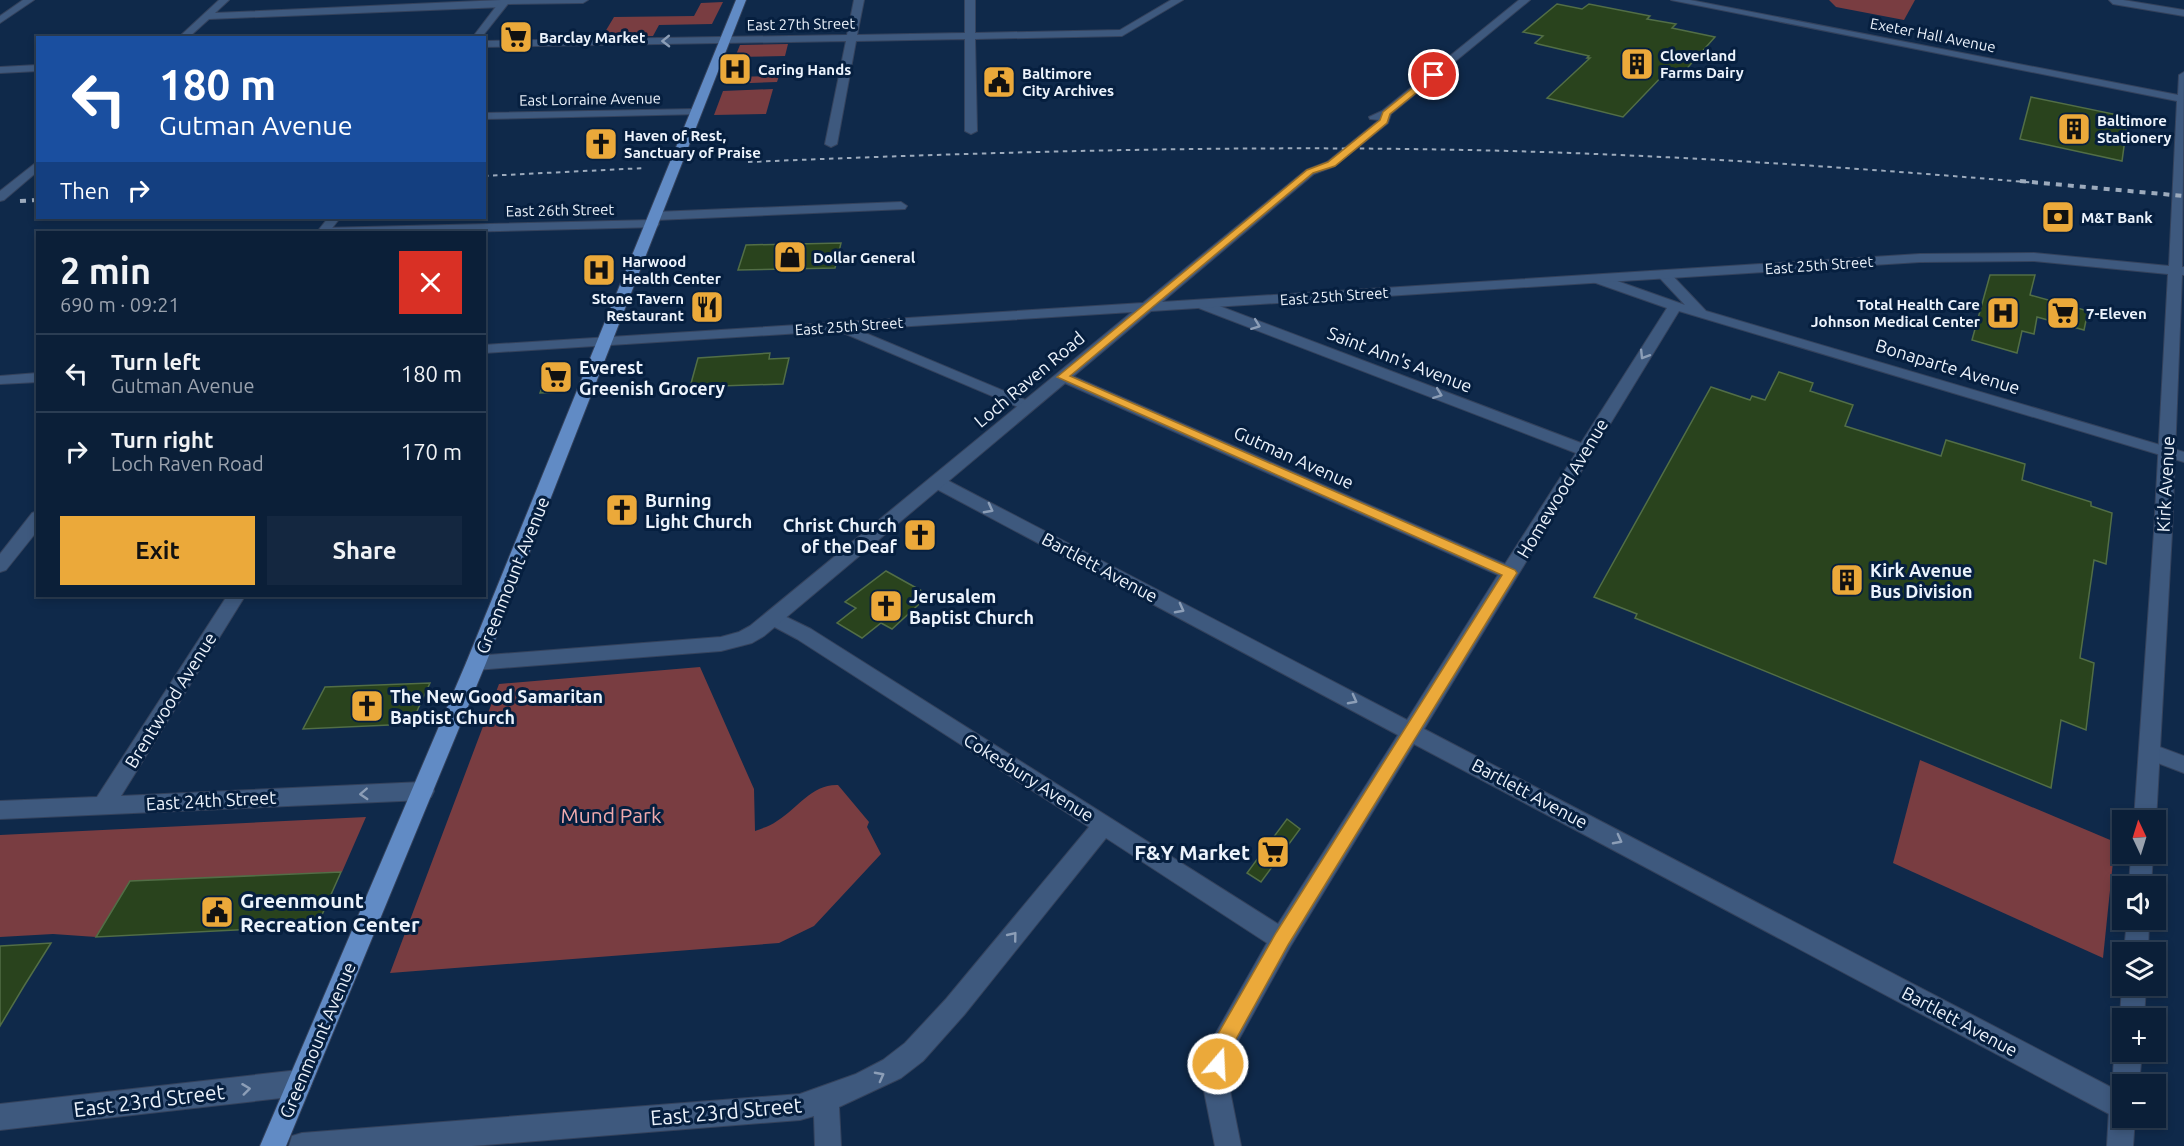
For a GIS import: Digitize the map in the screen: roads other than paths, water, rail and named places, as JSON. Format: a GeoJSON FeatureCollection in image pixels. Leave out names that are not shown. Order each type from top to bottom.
{"type":"FeatureCollection","features":[{"type":"Feature","properties":{"kind":"main road","name":"Greenmount Avenue"},"geometry":{"type":"LineString","coordinates":[[273,1146],[477,663],[741,0]]}},
{"type":"Feature","properties":{"kind":"street"},"geometry":{"type":"LineString","coordinates":[[0,20],[29,0]]}},
{"type":"Feature","properties":{"kind":"street"},"geometry":{"type":"LineString","coordinates":[[184,36],[224,0]]}},
{"type":"Feature","properties":{"kind":"street"},"geometry":{"type":"LineString","coordinates":[[206,16],[583,0]]}},
{"type":"Feature","properties":{"kind":"street"},"geometry":{"type":"LineString","coordinates":[[831,144],[859,0]]}},
{"type":"Feature","properties":{"kind":"street"},"geometry":{"type":"LineString","coordinates":[[970,0],[971,130]]}},
{"type":"Feature","properties":{"kind":"street","name":"East 27th Street"},"geometry":{"type":"LineString","coordinates":[[486,44],[1117,34],[1178,0]]}},
{"type":"Feature","properties":{"kind":"street","name":"Loch Raven Road"},"geometry":{"type":"LineString","coordinates":[[774,618],[1310,172],[1331,164],[1384,121],[1386,113],[1525,0]]}},
{"type":"Feature","properties":{"kind":"street","name":"Exeter Hall Avenue"},"geometry":{"type":"LineString","coordinates":[[1676,0],[2183,100]]}},
{"type":"Feature","properties":{"kind":"street"},"geometry":{"type":"LineString","coordinates":[[2113,1],[2184,13]]}},
{"type":"Feature","properties":{"kind":"street"},"geometry":{"type":"LineString","coordinates":[[478,36],[505,2]]}},
{"type":"Feature","properties":{"kind":"street"},"geometry":{"type":"LineString","coordinates":[[0,70],[36,68]]}},
{"type":"Feature","properties":{"kind":"street","name":"Kirk Avenue"},"geometry":{"type":"LineString","coordinates":[[2146,810],[2180,271],[2184,75]]}},
{"type":"Feature","properties":{"kind":"street","name":"East Lorraine Avenue"},"geometry":{"type":"LineString","coordinates":[[486,116],[696,112]]}},
{"type":"Feature","properties":{"kind":"street"},"geometry":{"type":"LineString","coordinates":[[0,198],[36,167]]}},
{"type":"Feature","properties":{"kind":"street"},"geometry":{"type":"LineString","coordinates":[[15,184],[36,179]]}},
{"type":"Feature","properties":{"kind":"street","name":"East 26th Street"},"geometry":{"type":"LineString","coordinates":[[351,231],[654,220],[901,206]]}},
{"type":"Feature","properties":{"kind":"street"},"geometry":{"type":"LineString","coordinates":[[324,231],[333,219]]}},
{"type":"Feature","properties":{"kind":"street","name":"East 25th Street"},"geometry":{"type":"LineString","coordinates":[[486,349],[1987,256],[2034,257],[2180,271]]}},
{"type":"Feature","properties":{"kind":"street","name":"Bonaparte Avenue"},"geometry":{"type":"LineString","coordinates":[[1664,275],[1700,313]]}},
{"type":"Feature","properties":{"kind":"street","name":"Bonaparte Avenue"},"geometry":{"type":"LineString","coordinates":[[1598,279],[1675,306],[2184,457]]}},
{"type":"Feature","properties":{"kind":"street","name":"Saint Ann's Avenue"},"geometry":{"type":"LineString","coordinates":[[1201,304],[1584,450]]}},
{"type":"Feature","properties":{"kind":"street","name":"Homewood Avenue"},"geometry":{"type":"LineString","coordinates":[[1228,1146],[1215,1081],[1221,1047],[1282,939],[1675,306]]}},
{"type":"Feature","properties":{"kind":"street"},"geometry":{"type":"LineString","coordinates":[[839,327],[1028,406]]}},
{"type":"Feature","properties":{"kind":"street"},"geometry":{"type":"LineString","coordinates":[[0,380],[36,377]]}},
{"type":"Feature","properties":{"kind":"street","name":"Gutman Avenue"},"geometry":{"type":"LineString","coordinates":[[1063,377],[1510,573]]}},
{"type":"Feature","properties":{"kind":"street","name":"Bartlett Avenue"},"geometry":{"type":"LineString","coordinates":[[937,482],[1412,730],[2112,1104]]}},
{"type":"Feature","properties":{"kind":"street"},"geometry":{"type":"LineString","coordinates":[[0,566],[36,520]]}},
{"type":"Feature","properties":{"kind":"street","name":"Brentwood Avenue"},"geometry":{"type":"LineString","coordinates":[[104,805],[235,597]]}},
{"type":"Feature","properties":{"kind":"street"},"geometry":{"type":"LineString","coordinates":[[477,663],[721,644],[745,638],[774,618]]}},
{"type":"Feature","properties":{"kind":"street","name":"Cokesbury Avenue"},"geometry":{"type":"LineString","coordinates":[[774,618],[814,640],[1282,939]]}},
{"type":"Feature","properties":{"kind":"street"},"geometry":{"type":"LineString","coordinates":[[2149,752],[2184,765]]}},
{"type":"Feature","properties":{"kind":"street","name":"East 24th Street"},"geometry":{"type":"LineString","coordinates":[[0,810],[423,791]]}},
{"type":"Feature","properties":{"kind":"street","name":"East 23rd Street"},"geometry":{"type":"LineString","coordinates":[[302,1146],[800,1107],[826,1100],[892,1069],[914,1052],[955,1007],[1104,825]]}},
{"type":"Feature","properties":{"kind":"street","name":"East 23rd Street"},"geometry":{"type":"LineString","coordinates":[[0,1117],[298,1083]]}},
{"type":"Feature","properties":{"kind":"street"},"geometry":{"type":"LineString","coordinates":[[826,1100],[828,1146]]}},
{"type":"Feature","properties":{"kind":"street"},"geometry":{"type":"LineString","coordinates":[[2120,1146],[2121,1128]]}},
{"type":"Feature","properties":{"kind":"railway"},"geometry":{"type":"LineString","coordinates":[[748,162],[1108,150],[1288,148],[1468,150],[1753,162],[2038,183]]}},
{"type":"Feature","properties":{"kind":"railway"},"geometry":{"type":"LineString","coordinates":[[486,176],[645,168]]}},
{"type":"Feature","properties":{"kind":"railway"},"geometry":{"type":"LineString","coordinates":[[2020,181],[2184,196]]}},
{"type":"Feature","properties":{"kind":"railway"},"geometry":{"type":"LineString","coordinates":[[20,201],[36,200]]}},
{"type":"Feature","properties":{"kind":"place","name":"Barclay Market"},"geometry":{"type":"Point","coordinates":[516,37]}},
{"type":"Feature","properties":{"kind":"place","name":"Cloverland Farms Dairy"},"geometry":{"type":"Point","coordinates":[1637,64]}},
{"type":"Feature","properties":{"kind":"place","name":"Caring Hands"},"geometry":{"type":"Point","coordinates":[735,69]}},
{"type":"Feature","properties":{"kind":"place","name":"Baltimore City Archives"},"geometry":{"type":"Point","coordinates":[999,82]}},
{"type":"Feature","properties":{"kind":"place","name":"Baltimore Stationery"},"geometry":{"type":"Point","coordinates":[2074,129]}},
{"type":"Feature","properties":{"kind":"place","name":"Haven of Rest, Sanctuary of Praise"},"geometry":{"type":"Point","coordinates":[601,144]}},
{"type":"Feature","properties":{"kind":"place","name":"M&T Bank"},"geometry":{"type":"Point","coordinates":[2058,217]}},
{"type":"Feature","properties":{"kind":"place","name":"Dollar General"},"geometry":{"type":"Point","coordinates":[790,257]}},
{"type":"Feature","properties":{"kind":"place","name":"Harwood Health Center"},"geometry":{"type":"Point","coordinates":[599,270]}},
{"type":"Feature","properties":{"kind":"place","name":"Stone Tavern Restaurant"},"geometry":{"type":"Point","coordinates":[707,307]}},
{"type":"Feature","properties":{"kind":"place","name":"Total Health Care Johnson Medical Center"},"geometry":{"type":"Point","coordinates":[2003,313]}},
{"type":"Feature","properties":{"kind":"place","name":"7-Eleven"},"geometry":{"type":"Point","coordinates":[2063,313]}},
{"type":"Feature","properties":{"kind":"place","name":"Everest Greenish Grocery"},"geometry":{"type":"Point","coordinates":[556,377]}},
{"type":"Feature","properties":{"kind":"place","name":"Burning Light Church"},"geometry":{"type":"Point","coordinates":[622,510]}},
{"type":"Feature","properties":{"kind":"place","name":"Christ Church of the Deaf"},"geometry":{"type":"Point","coordinates":[920,535]}},
{"type":"Feature","properties":{"kind":"place","name":"Kirk Avenue Bus Division"},"geometry":{"type":"Point","coordinates":[1847,580]}},
{"type":"Feature","properties":{"kind":"place","name":"Jerusalem Baptist Church"},"geometry":{"type":"Point","coordinates":[886,606]}},
{"type":"Feature","properties":{"kind":"place","name":"The New Good Samaritan Baptist Church"},"geometry":{"type":"Point","coordinates":[367,706]}},
{"type":"Feature","properties":{"kind":"place","name":"F&Y Market"},"geometry":{"type":"Point","coordinates":[1273,852]}},
{"type":"Feature","properties":{"kind":"place","name":"Greenmount Recreation Center"},"geometry":{"type":"Point","coordinates":[217,912]}},
{"type":"Feature","properties":{"kind":"park label","name":"Mund Park"},"geometry":{"type":"Point","coordinates":[611,815]}}]}
